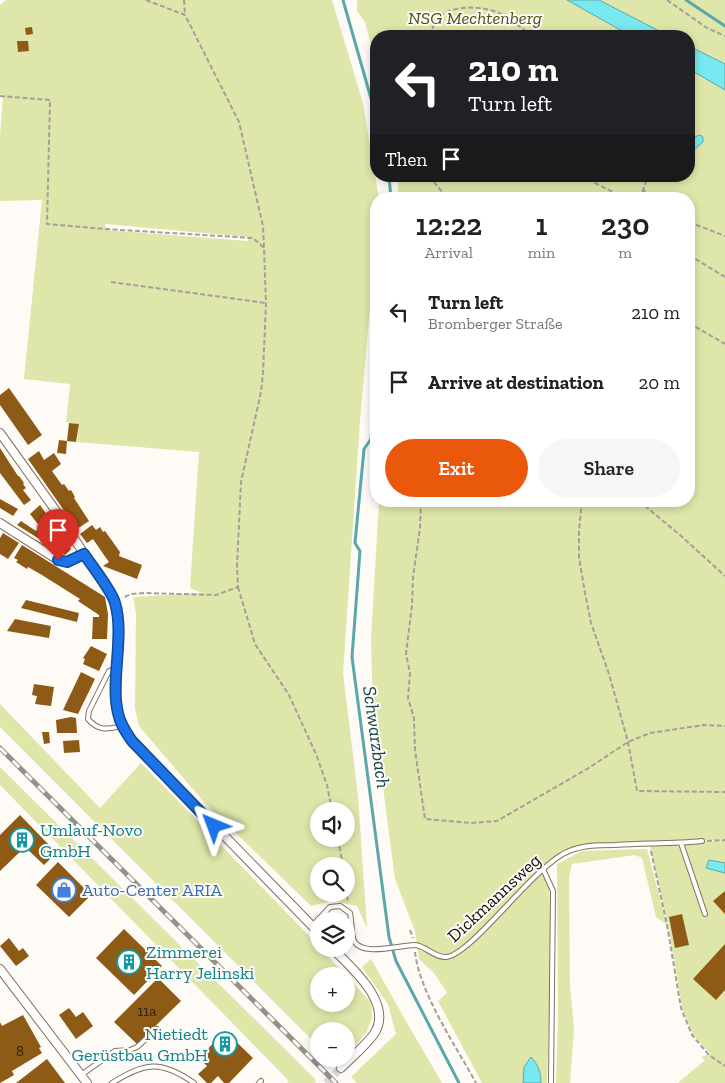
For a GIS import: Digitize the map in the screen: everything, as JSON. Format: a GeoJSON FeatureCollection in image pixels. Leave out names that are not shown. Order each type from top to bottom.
{"type":"FeatureCollection","features":[{"type":"Feature","properties":{"kind":"street"},"geometry":{"type":"LineString","coordinates":[[0,432],[115,601],[118,624],[116,699],[118,713],[132,741],[310,924]]}},
{"type":"Feature","properties":{"kind":"street"},"geometry":{"type":"LineString","coordinates":[[0,523],[58,560],[67,562],[84,554]]}},
{"type":"Feature","properties":{"kind":"street"},"geometry":{"type":"LineString","coordinates":[[341,957],[365,983],[376,1001],[379,1017],[375,1033],[341,1068]]}},
{"type":"Feature","properties":{"kind":"street"},"geometry":{"type":"LineString","coordinates":[[0,969],[87,1083]]}},
{"type":"Feature","properties":{"kind":"lane"},"geometry":{"type":"LineString","coordinates":[[118,668],[109,671],[89,711],[88,719],[94,726],[106,729],[123,726]]}},
{"type":"Feature","properties":{"kind":"lane","name":"Dickmannsweg"},"geometry":{"type":"LineString","coordinates":[[355,941],[358,945],[373,950],[420,945],[443,957],[456,954],[561,855],[578,848],[649,843],[702,842]]}},
{"type":"Feature","properties":{"kind":"lane"},"geometry":{"type":"LineString","coordinates":[[681,843],[705,914]]}},
{"type":"Feature","properties":{"kind":"lane"},"geometry":{"type":"LineString","coordinates":[[544,869],[554,891],[551,1083]]}},
{"type":"Feature","properties":{"kind":"lane"},"geometry":{"type":"LineString","coordinates":[[324,912],[334,906],[340,906],[349,912]]}},
{"type":"Feature","properties":{"kind":"lane"},"geometry":{"type":"LineString","coordinates":[[80,1075],[115,1051],[137,1048],[157,1029]]}},
{"type":"Feature","properties":{"kind":"lane"},"geometry":{"type":"LineString","coordinates":[[112,1083],[138,1068],[151,1066],[177,1072],[194,1083]]}},
{"type":"Feature","properties":{"kind":"path"},"geometry":{"type":"LineString","coordinates":[[146,0],[185,15]]}},
{"type":"Feature","properties":{"kind":"path"},"geometry":{"type":"LineString","coordinates":[[184,0],[185,15],[240,122],[263,226],[266,303],[264,359],[261,392],[241,482],[237,565],[238,587],[255,644],[289,696],[316,754],[327,785],[330,802]]}},
{"type":"Feature","properties":{"kind":"path"},"geometry":{"type":"LineString","coordinates":[[667,0],[707,28],[725,36]]}},
{"type":"Feature","properties":{"kind":"path"},"geometry":{"type":"LineString","coordinates":[[433,30],[435,22],[443,14],[450,10],[464,8],[493,10],[525,30]]}},
{"type":"Feature","properties":{"kind":"path"},"geometry":{"type":"LineString","coordinates":[[0,96],[50,100],[47,224],[253,238],[264,248]]}},
{"type":"Feature","properties":{"kind":"path"},"geometry":{"type":"LineString","coordinates":[[434,182],[442,192]]}},
{"type":"Feature","properties":{"kind":"path"},"geometry":{"type":"LineString","coordinates":[[593,182],[613,192]]}},
{"type":"Feature","properties":{"kind":"path"},"geometry":{"type":"LineString","coordinates":[[644,190],[646,182]]}},
{"type":"Feature","properties":{"kind":"path"},"geometry":{"type":"LineString","coordinates":[[695,224],[725,236]]}},
{"type":"Feature","properties":{"kind":"path"},"geometry":{"type":"LineString","coordinates":[[695,259],[725,277]]}},
{"type":"Feature","properties":{"kind":"path"},"geometry":{"type":"LineString","coordinates":[[111,282],[266,303]]}},
{"type":"Feature","properties":{"kind":"path"},"geometry":{"type":"LineString","coordinates":[[695,326],[725,344]]}},
{"type":"Feature","properties":{"kind":"path"},"geometry":{"type":"LineString","coordinates":[[421,507],[420,528],[412,577],[412,605],[406,654],[410,673],[408,698],[414,718],[415,750],[425,818],[471,823],[497,821],[587,769],[628,742],[650,733],[704,726],[725,726]]}},
{"type":"Feature","properties":{"kind":"path"},"geometry":{"type":"LineString","coordinates":[[581,507],[579,557],[585,593],[594,632],[609,674],[628,742],[637,791],[725,792]]}},
{"type":"Feature","properties":{"kind":"path"},"geometry":{"type":"LineString","coordinates":[[646,507],[725,576]]}},
{"type":"Feature","properties":{"kind":"path"},"geometry":{"type":"LineString","coordinates":[[115,601],[132,594],[144,593],[216,596],[238,587]]}},
{"type":"Feature","properties":{"kind":"path"},"geometry":{"type":"LineString","coordinates":[[702,842],[725,840]]}},
{"type":"Feature","properties":{"kind":"path"},"geometry":{"type":"LineString","coordinates":[[649,843],[667,925],[681,1008],[692,1035],[709,1054],[725,1066]]}},
{"type":"Feature","properties":{"kind":"path"},"geometry":{"type":"LineString","coordinates":[[410,930],[415,945],[416,960],[434,1006],[476,1083]]}},
{"type":"Feature","properties":{"kind":"green space"},"geometry":{"type":"Polygon","coordinates":[[[6,0],[332,0],[363,103],[370,145],[370,182],[376,182],[378,192],[370,192],[370,307],[360,421],[343,673],[358,796],[367,928],[357,906],[337,902],[355,902],[355,857],[310,857],[310,902],[328,902],[311,906],[204,802],[139,726],[135,708],[136,613],[133,597],[202,593],[190,588],[199,452],[77,442],[79,424],[66,422],[70,384],[24,379],[42,200],[0,201],[0,137],[3,95],[0,94],[0,5],[6,0]],[[105,224],[106,230],[248,241],[248,237],[105,224]]]}},
{"type":"Feature","properties":{"kind":"green space","name":"NSG Mechtenberg"},"geometry":{"type":"Polygon","coordinates":[[[357,0],[725,0],[725,839],[650,845],[587,846],[568,849],[554,859],[543,871],[549,887],[551,953],[547,1083],[482,1083],[438,1001],[447,993],[434,973],[419,959],[415,931],[395,879],[373,711],[371,639],[379,507],[695,507],[695,192],[398,192],[398,182],[695,182],[695,30],[370,30],[370,41],[365,22],[357,11],[357,0]]]}},
{"type":"Feature","properties":{"kind":"green space"},"geometry":{"type":"Polygon","coordinates":[[[0,704],[100,808],[141,763],[310,937],[310,957],[329,957],[338,967],[310,967],[310,1012],[355,1012],[355,985],[371,1002],[372,1018],[366,1033],[355,1046],[355,1022],[310,1022],[310,1038],[0,727],[0,704]]]}},
{"type":"Feature","properties":{"kind":"green space"},"geometry":{"type":"Polygon","coordinates":[[[0,767],[316,1080],[314,1083],[287,1083],[289,1081],[0,785],[0,767]]]}},
{"type":"Feature","properties":{"kind":"green space"},"geometry":{"type":"Polygon","coordinates":[[[725,840],[725,1083],[678,1083],[705,1060],[701,1057],[711,1054],[693,1035],[682,1007],[668,925],[650,846],[725,840]]]}},
{"type":"Feature","properties":{"kind":"green space"},"geometry":{"type":"Polygon","coordinates":[[[647,849],[667,925],[656,917],[642,858],[635,855],[572,864],[569,878],[570,984],[574,1030],[570,1083],[556,1083],[558,1014],[557,864],[582,851],[647,849]]]}},
{"type":"Feature","properties":{"kind":"green space"},"geometry":{"type":"Polygon","coordinates":[[[371,959],[442,1083],[357,1083],[351,1077],[396,1034],[388,1004],[362,967],[371,959]]]}},
{"type":"Feature","properties":{"kind":"water"},"geometry":{"type":"Polygon","coordinates":[[[567,0],[599,0],[657,30],[620,30],[567,0]]]}},
{"type":"Feature","properties":{"kind":"water"},"geometry":{"type":"Polygon","coordinates":[[[695,49],[725,64],[725,90],[695,72],[695,49]]]}},
{"type":"Feature","properties":{"kind":"water"},"geometry":{"type":"Polygon","coordinates":[[[700,135],[703,137],[703,142],[695,149],[695,137],[700,135]]]}},
{"type":"Feature","properties":{"kind":"water"},"geometry":{"type":"Polygon","coordinates":[[[709,860],[725,863],[725,873],[706,868],[709,860]]]}},
{"type":"Feature","properties":{"kind":"water"},"geometry":{"type":"Polygon","coordinates":[[[531,1057],[539,1069],[541,1083],[523,1083],[524,1067],[531,1057]]]}},
{"type":"Feature","properties":{"kind":"building"},"geometry":{"type":"Polygon","coordinates":[[[32,27],[33,34],[26,35],[25,28],[32,27]]]}},
{"type":"Feature","properties":{"kind":"building"},"geometry":{"type":"Polygon","coordinates":[[[17,41],[28,41],[29,51],[18,52],[17,41]]]}},
{"type":"Feature","properties":{"kind":"building"},"geometry":{"type":"Polygon","coordinates":[[[9,388],[42,435],[28,445],[0,405],[0,395],[9,388]]]}},
{"type":"Feature","properties":{"kind":"building"},"geometry":{"type":"Polygon","coordinates":[[[69,423],[79,424],[76,442],[67,441],[69,423]]]}},
{"type":"Feature","properties":{"kind":"building"},"geometry":{"type":"Polygon","coordinates":[[[59,440],[67,441],[66,454],[57,453],[59,440]]]}},
{"type":"Feature","properties":{"kind":"building"},"geometry":{"type":"Polygon","coordinates":[[[0,448],[24,483],[26,488],[23,490],[31,500],[24,505],[0,473],[0,448]]]}},
{"type":"Feature","properties":{"kind":"building"},"geometry":{"type":"Polygon","coordinates":[[[39,451],[44,460],[54,453],[61,464],[52,471],[62,485],[64,484],[69,491],[71,490],[89,521],[77,529],[28,459],[39,451]]]}},
{"type":"Feature","properties":{"kind":"building"},"geometry":{"type":"Polygon","coordinates":[[[0,499],[18,509],[13,516],[0,508],[0,499]]]}},
{"type":"Feature","properties":{"kind":"building"},"geometry":{"type":"Polygon","coordinates":[[[40,505],[71,549],[65,555],[17,525],[21,521],[36,531],[38,529],[42,532],[45,529],[44,526],[41,528],[30,514],[40,505]]]}},
{"type":"Feature","properties":{"kind":"building"},"geometry":{"type":"Polygon","coordinates":[[[92,525],[96,530],[100,527],[103,532],[105,531],[120,552],[119,556],[142,565],[137,579],[103,566],[109,562],[93,539],[87,543],[80,534],[92,525]]]}},
{"type":"Feature","properties":{"kind":"building"},"geometry":{"type":"Polygon","coordinates":[[[3,533],[19,543],[8,559],[0,554],[0,538],[3,533]]]}},
{"type":"Feature","properties":{"kind":"building"},"geometry":{"type":"Polygon","coordinates":[[[22,545],[105,597],[108,614],[107,639],[92,639],[93,617],[99,617],[99,615],[78,601],[80,599],[42,575],[16,562],[18,560],[14,558],[22,545]]]}},
{"type":"Feature","properties":{"kind":"building"},"geometry":{"type":"Polygon","coordinates":[[[26,600],[79,613],[77,622],[21,608],[26,600]]]}},
{"type":"Feature","properties":{"kind":"building"},"geometry":{"type":"Polygon","coordinates":[[[15,619],[51,626],[49,638],[7,631],[15,619]]]}},
{"type":"Feature","properties":{"kind":"building"},"geometry":{"type":"Polygon","coordinates":[[[91,646],[107,654],[99,671],[83,664],[85,659],[83,658],[91,646]]]}},
{"type":"Feature","properties":{"kind":"building"},"geometry":{"type":"Polygon","coordinates":[[[81,672],[95,679],[78,714],[63,710],[81,672]]]}},
{"type":"Feature","properties":{"kind":"building"},"geometry":{"type":"Polygon","coordinates":[[[34,684],[54,687],[51,706],[35,704],[37,696],[32,695],[34,684]]]}},
{"type":"Feature","properties":{"kind":"building"},"geometry":{"type":"Polygon","coordinates":[[[76,718],[77,733],[57,733],[56,720],[76,718]]]}},
{"type":"Feature","properties":{"kind":"building"},"geometry":{"type":"Polygon","coordinates":[[[42,732],[49,732],[50,743],[44,744],[42,732]]]}},
{"type":"Feature","properties":{"kind":"building"},"geometry":{"type":"Polygon","coordinates":[[[79,740],[80,752],[64,753],[63,741],[79,740]]]}},
{"type":"Feature","properties":{"kind":"building","name":"Umlauf-Novo GmbH"},"geometry":{"type":"Polygon","coordinates":[[[20,815],[49,845],[45,848],[49,851],[53,848],[57,852],[44,865],[25,847],[0,871],[0,835],[20,815]]]}},
{"type":"Feature","properties":{"kind":"building","name":"Auto-Center ARIA"},"geometry":{"type":"Polygon","coordinates":[[[58,862],[91,895],[69,917],[36,885],[58,862]]]}},
{"type":"Feature","properties":{"kind":"building"},"geometry":{"type":"Polygon","coordinates":[[[725,891],[725,914],[713,901],[725,891]]]}},
{"type":"Feature","properties":{"kind":"building"},"geometry":{"type":"Polygon","coordinates":[[[682,914],[689,945],[675,948],[669,917],[682,914]]]}},
{"type":"Feature","properties":{"kind":"building","name":"Zimmerei Harry Jelinski"},"geometry":{"type":"Polygon","coordinates":[[[124,929],[162,966],[134,995],[96,958],[124,929]]]}},
{"type":"Feature","properties":{"kind":"building"},"geometry":{"type":"Polygon","coordinates":[[[9,938],[19,951],[23,948],[29,956],[16,966],[0,946],[9,938]]]}},
{"type":"Feature","properties":{"kind":"building"},"geometry":{"type":"Polygon","coordinates":[[[725,944],[725,990],[716,1000],[693,979],[725,944]]]}},
{"type":"Feature","properties":{"kind":"building"},"geometry":{"type":"Polygon","coordinates":[[[158,978],[181,1001],[137,1044],[114,1022],[158,978]]]}},
{"type":"Feature","properties":{"kind":"building"},"geometry":{"type":"Polygon","coordinates":[[[69,1008],[76,1017],[83,1012],[93,1026],[76,1039],[59,1015],[69,1008]]]}},
{"type":"Feature","properties":{"kind":"building"},"geometry":{"type":"Polygon","coordinates":[[[23,1015],[41,1047],[39,1048],[42,1053],[12,1071],[14,1075],[0,1083],[0,1022],[2,1026],[23,1015]]]}},
{"type":"Feature","properties":{"kind":"building","name":"Nietiedt Gerüstbau GmbH"},"geometry":{"type":"Polygon","coordinates":[[[225,1031],[253,1058],[229,1083],[224,1083],[218,1076],[211,1083],[207,1083],[198,1074],[207,1066],[199,1058],[225,1031]]]}},
{"type":"Feature","properties":{"kind":"building"},"geometry":{"type":"Polygon","coordinates":[[[47,1059],[65,1083],[16,1083],[47,1059]]]}},
{"type":"Feature","properties":{"kind":"waterway","name":"Schwarzbach"},"geometry":{"type":"LineString","coordinates":[[343,0],[370,95]]}},
{"type":"Feature","properties":{"kind":"waterway"},"geometry":{"type":"LineString","coordinates":[[686,0],[725,26]]}},
{"type":"Feature","properties":{"kind":"waterway","name":"Schwarzbach"},"geometry":{"type":"LineString","coordinates":[[390,182],[390,192]]}},
{"type":"Feature","properties":{"kind":"waterway","name":"Schwarzbach"},"geometry":{"type":"LineString","coordinates":[[370,440],[364,449],[355,543],[360,551],[352,657],[389,937],[396,961],[459,1083]]}},
{"type":"Feature","properties":{"kind":"tunnel"},"geometry":{"type":"LineString","coordinates":[[326,1083],[341,1068]]}},
{"type":"Feature","properties":{"kind":"railway"},"geometry":{"type":"LineString","coordinates":[[0,748],[336,1083]]}},
{"type":"Feature","properties":{"kind":"place","name":"Umlauf-Novo GmbH"},"geometry":{"type":"Point","coordinates":[22,840]}},
{"type":"Feature","properties":{"kind":"place","name":"Auto-Center ARIA"},"geometry":{"type":"Point","coordinates":[64,890]}},
{"type":"Feature","properties":{"kind":"place","name":"Zimmerei Harry Jelinski"},"geometry":{"type":"Point","coordinates":[129,962]}},
{"type":"Feature","properties":{"kind":"place","name":"Nietiedt Gerüstbau GmbH"},"geometry":{"type":"Point","coordinates":[225,1044]}},
{"type":"Feature","properties":{"kind":"route"},"geometry":{"type":"LineString","coordinates":[[58,560],[67,562],[84,554],[115,601],[118,624],[116,699],[118,713],[123,726],[132,741],[214,826]]}}]}
